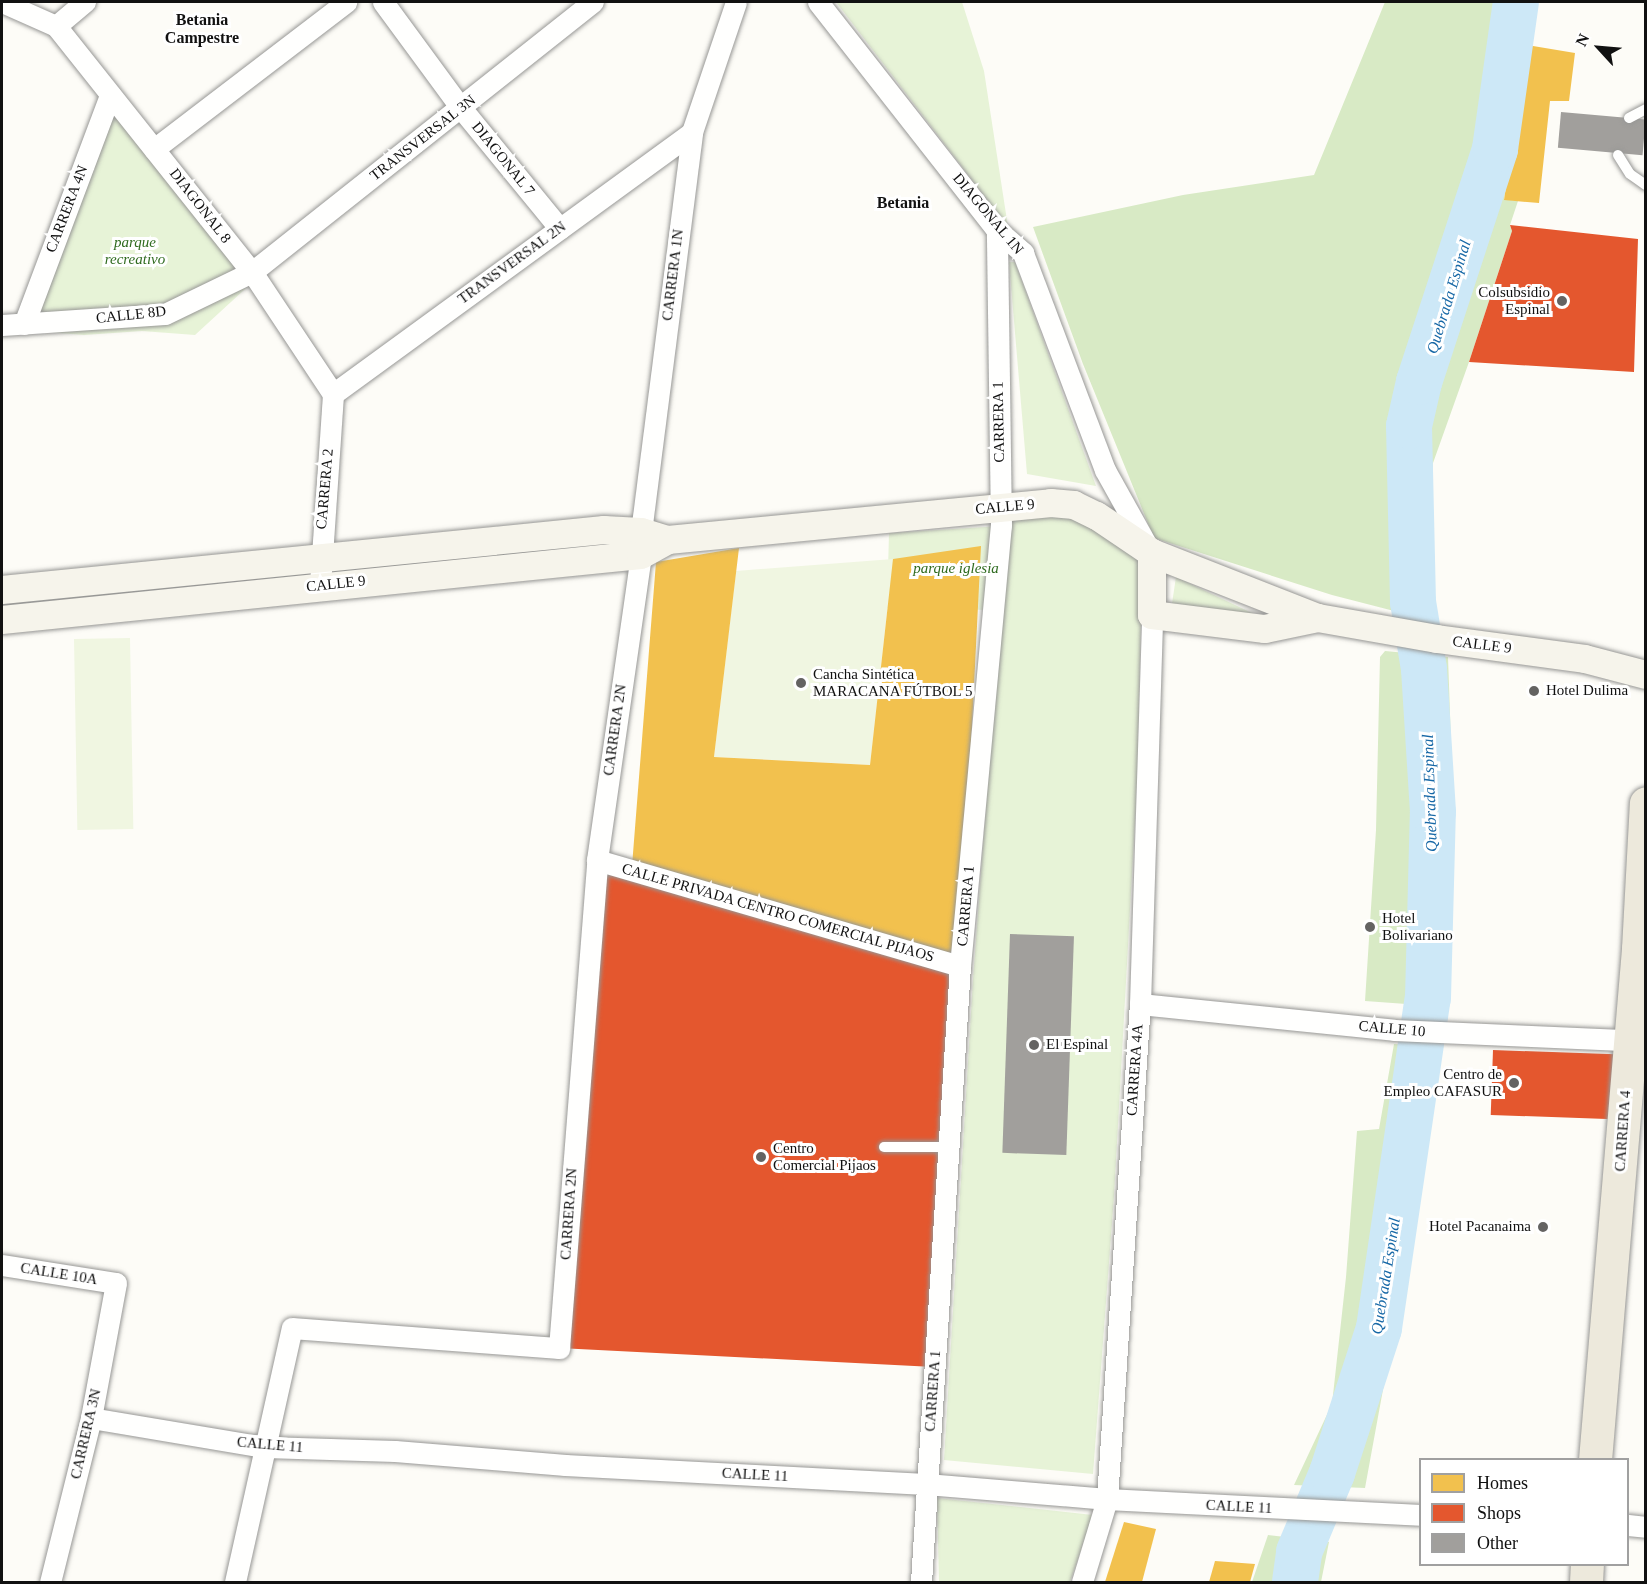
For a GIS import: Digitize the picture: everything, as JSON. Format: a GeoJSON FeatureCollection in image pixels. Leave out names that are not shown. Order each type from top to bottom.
{"type":"FeatureCollection","features":[{"type":"Feature","properties":{"kind":"main road","name":"CARRERA 4"},"geometry":{"type":"LineString","coordinates":[[1595,1458],[1637,1041],[1638,949],[1646,803]]}},
{"type":"Feature","properties":{"kind":"main road"},"geometry":{"type":"LineString","coordinates":[[1586,1582],[1587,1566]]}},
{"type":"Feature","properties":{"kind":"street"},"geometry":{"type":"LineString","coordinates":[[2,2],[56,26],[85,2]]}},
{"type":"Feature","properties":{"kind":"street"},"geometry":{"type":"LineString","coordinates":[[154,148],[346,2]]}},
{"type":"Feature","properties":{"kind":"street","name":"DIAGONAL 7"},"geometry":{"type":"LineString","coordinates":[[383,2],[461,108],[560,229]]}},
{"type":"Feature","properties":{"kind":"street","name":"TRANSVERSAL 3N"},"geometry":{"type":"LineString","coordinates":[[252,272],[593,2]]}},
{"type":"Feature","properties":{"kind":"street","name":"CARRERA 1N"},"geometry":{"type":"LineString","coordinates":[[641,543],[692,132],[736,2]]}},
{"type":"Feature","properties":{"kind":"street","name":"DIAGONAL 1N"},"geometry":{"type":"LineString","coordinates":[[818,2],[997,230],[1023,253],[1105,470],[1152,553]]}},
{"type":"Feature","properties":{"kind":"street","name":"DIAGONAL 8"},"geometry":{"type":"LineString","coordinates":[[56,26],[252,272],[333,393]]}},
{"type":"Feature","properties":{"kind":"street","name":"CARRERA 4N"},"geometry":{"type":"LineString","coordinates":[[24,324],[110,95]]}},
{"type":"Feature","properties":{"kind":"street","name":"TRANSVERSAL 2N"},"geometry":{"type":"LineString","coordinates":[[333,393],[692,132]]}},
{"type":"Feature","properties":{"kind":"street","name":"CARRERA 1"},"geometry":{"type":"LineString","coordinates":[[921,1582],[960,966],[1001,526],[997,230]]}},
{"type":"Feature","properties":{"kind":"street","name":"CALLE 8D"},"geometry":{"type":"LineString","coordinates":[[2,325],[165,314],[252,272]]}},
{"type":"Feature","properties":{"kind":"street","name":"CARRERA 2"},"geometry":{"type":"LineString","coordinates":[[320,585],[320,556],[333,393]]}},
{"type":"Feature","properties":{"kind":"street","name":"CALLE 9"},"geometry":{"type":"LineString","coordinates":[[2,620],[320,585],[641,543],[1000,506],[1051,503],[1074,505],[1097,516],[1152,553],[1318,618],[1437,639],[1585,658],[1646,675]]}},
{"type":"Feature","properties":{"kind":"street","name":"CALLE 9"},"geometry":{"type":"LineString","coordinates":[[2,590],[320,556],[604,530],[641,543]]}},
{"type":"Feature","properties":{"kind":"street","name":"CARRERA 2N"},"geometry":{"type":"LineString","coordinates":[[235,1582],[292,1328],[559,1348],[597,860],[641,543]]}},
{"type":"Feature","properties":{"kind":"street","name":"CARRERA 4A"},"geometry":{"type":"LineString","coordinates":[[1082,1582],[1107,1499],[1140,1004],[1152,553]]}},
{"type":"Feature","properties":{"kind":"street","name":"CALLE 9"},"geometry":{"type":"LineString","coordinates":[[1152,615],[1265,629],[1318,618]]}},
{"type":"Feature","properties":{"kind":"street","name":"CALLE PRIVADA CENTRO COMERCIAL PIJAOS"},"geometry":{"type":"LineString","coordinates":[[597,860],[960,966]]}},
{"type":"Feature","properties":{"kind":"street","name":"CALLE 10"},"geometry":{"type":"LineString","coordinates":[[1140,1004],[1394,1030],[1637,1041]]}},
{"type":"Feature","properties":{"kind":"street","name":"CALLE 10A"},"geometry":{"type":"LineString","coordinates":[[2,1265],[116,1283]]}},
{"type":"Feature","properties":{"kind":"street","name":"CARRERA 3N"},"geometry":{"type":"LineString","coordinates":[[50,1582],[91,1418],[116,1283]]}},
{"type":"Feature","properties":{"kind":"street","name":"CALLE 11"},"geometry":{"type":"LineString","coordinates":[[91,1418],[265,1447],[395,1451],[565,1465],[926,1484],[1107,1499],[1419,1515]]}},
{"type":"Feature","properties":{"kind":"street"},"geometry":{"type":"LineString","coordinates":[[1629,1526],[1646,1527]]}},
{"type":"Feature","properties":{"kind":"lane"},"geometry":{"type":"LineString","coordinates":[[1629,118],[1646,109]]}},
{"type":"Feature","properties":{"kind":"lane"},"geometry":{"type":"LineString","coordinates":[[1618,155],[1630,174],[1646,185]]}},
{"type":"Feature","properties":{"kind":"lane"},"geometry":{"type":"LineString","coordinates":[[884,1147],[950,1147]]}},
{"type":"Feature","properties":{"kind":"green space"},"geometry":{"type":"Polygon","coordinates":[[[836,2],[962,2],[984,71],[1008,227],[836,2]]]}},
{"type":"Feature","properties":{"kind":"green space"},"geometry":{"type":"Polygon","coordinates":[[[1385,2],[1536,2],[1527,45],[1504,199],[1518,201],[1510,225],[1512,231],[1433,463],[1429,620],[1332,595],[1154,538],[1083,364],[1033,227],[1183,195],[1314,175],[1385,2]]]}},
{"type":"Feature","properties":{"kind":"green space","name":"parque recreativo"},"geometry":{"type":"Polygon","coordinates":[[[110,95],[256,279],[195,335],[142,331],[84,335],[34,331],[110,95]]]}},
{"type":"Feature","properties":{"kind":"green space"},"geometry":{"type":"Polygon","coordinates":[[[1009,262],[1015,262],[1096,486],[1027,474],[1009,262]]]}},
{"type":"Feature","properties":{"kind":"green space"},"geometry":{"type":"Polygon","coordinates":[[[1008,513],[1074,516],[1142,556],[1138,767],[1114,1196],[1093,1474],[944,1460],[973,979],[1008,513]]]}},
{"type":"Feature","properties":{"kind":"green space","name":"parque iglesia"},"geometry":{"type":"Polygon","coordinates":[[[1001,526],[994,610],[887,608],[889,533],[1001,526]]]}},
{"type":"Feature","properties":{"kind":"green space","name":"Cancha Sintética MARACANA FÚTBOL 5"},"geometry":{"type":"Polygon","coordinates":[[[893,559],[870,765],[714,757],[736,571],[893,559]]]}},
{"type":"Feature","properties":{"kind":"green space"},"geometry":{"type":"Polygon","coordinates":[[[1176,577],[1254,614],[1171,610],[1176,577]]]}},
{"type":"Feature","properties":{"kind":"green space"},"geometry":{"type":"Polygon","coordinates":[[[130,638],[133,829],[77,830],[74,639],[130,638]]]}},
{"type":"Feature","properties":{"kind":"green space"},"geometry":{"type":"Polygon","coordinates":[[[1385,651],[1448,657],[1453,798],[1442,861],[1434,1006],[1365,1001],[1376,830],[1380,657],[1385,651]]]}},
{"type":"Feature","properties":{"kind":"green space"},"geometry":{"type":"Polygon","coordinates":[[[1394,1044],[1431,1046],[1403,1235],[1395,1324],[1365,1488],[1294,1485],[1332,1404],[1346,1277],[1357,1131],[1379,1129],[1394,1044]]]}},
{"type":"Feature","properties":{"kind":"green space"},"geometry":{"type":"Polygon","coordinates":[[[937,1498],[1093,1515],[1070,1582],[939,1582],[937,1498]]]}},
{"type":"Feature","properties":{"kind":"green space"},"geometry":{"type":"Polygon","coordinates":[[[1268,1535],[1329,1542],[1321,1582],[1252,1582],[1268,1535]]]}},
{"type":"Feature","properties":{"kind":"building: Homes"},"geometry":{"type":"Polygon","coordinates":[[[1527,45],[1575,53],[1569,101],[1550,101],[1539,203],[1504,200],[1527,45]]]}},
{"type":"Feature","properties":{"kind":"building: Homes"},"geometry":{"type":"Polygon","coordinates":[[[981,546],[960,966],[632,866],[656,562],[739,548],[714,757],[870,765],[893,559],[981,546]]]}},
{"type":"Feature","properties":{"kind":"building: Homes"},"geometry":{"type":"Polygon","coordinates":[[[1124,1522],[1156,1529],[1142,1582],[1105,1582],[1124,1522]]]}},
{"type":"Feature","properties":{"kind":"building: Homes"},"geometry":{"type":"Polygon","coordinates":[[[1215,1561],[1255,1564],[1250,1582],[1209,1582],[1215,1561]]]}},
{"type":"Feature","properties":{"kind":"building: Shops","name":"Colsubsidio Espinal"},"geometry":{"type":"Polygon","coordinates":[[[1510,225],[1638,239],[1634,372],[1469,362],[1512,231],[1510,225]]]}},
{"type":"Feature","properties":{"kind":"building: Shops","name":"Centro Comercial Pijaos"},"geometry":{"type":"Polygon","coordinates":[[[597,860],[960,966],[934,1367],[559,1348],[597,860]]]}},
{"type":"Feature","properties":{"kind":"building: Shops"},"geometry":{"type":"Polygon","coordinates":[[[1493,1050],[1616,1054],[1614,1119],[1491,1115],[1493,1050]]]}},
{"type":"Feature","properties":{"kind":"building: Other"},"geometry":{"type":"Polygon","coordinates":[[[1561,112],[1646,119],[1643,155],[1558,148],[1561,112]]]}},
{"type":"Feature","properties":{"kind":"building: Other","name":"El Espinal"},"geometry":{"type":"Polygon","coordinates":[[[1010,934],[1074,936],[1066,1155],[1002,1153],[1010,934]]]}},
{"type":"Feature","properties":{"kind":"waterway","name":"Quebrada Espinal"},"geometry":{"type":"LineString","coordinates":[[1295,1582],[1299,1552],[1332,1473],[1379,1328],[1428,998],[1433,812],[1424,669],[1413,602],[1409,426],[1419,382],[1495,149],[1516,2]]}},
{"type":"Feature","properties":{"kind":"place","name":"Colsubsidio Espinal"},"geometry":{"type":"Point","coordinates":[1562,301]}},
{"type":"Feature","properties":{"kind":"place","name":"Cancha Sintética MARACANA FÚTBOL 5"},"geometry":{"type":"Point","coordinates":[801,683]}},
{"type":"Feature","properties":{"kind":"place","name":"Hotel Dulima"},"geometry":{"type":"Point","coordinates":[1534,691]}},
{"type":"Feature","properties":{"kind":"place","name":"Hotel Bolivariano"},"geometry":{"type":"Point","coordinates":[1370,927]}},
{"type":"Feature","properties":{"kind":"place","name":"El Espinal"},"geometry":{"type":"Point","coordinates":[1034,1045]}},
{"type":"Feature","properties":{"kind":"place","name":"Centro de Empleo CAFASUR"},"geometry":{"type":"Point","coordinates":[1514,1083]}},
{"type":"Feature","properties":{"kind":"place","name":"Centro Comercial Pijaos"},"geometry":{"type":"Point","coordinates":[761,1157]}},
{"type":"Feature","properties":{"kind":"place","name":"Hotel Pacanaima"},"geometry":{"type":"Point","coordinates":[1543,1227]}},
{"type":"Feature","properties":{"kind":"district","name":"Betania Campestre"},"geometry":{"type":"Point","coordinates":[202,29]}},
{"type":"Feature","properties":{"kind":"district","name":"Betania"},"geometry":{"type":"Point","coordinates":[903,203]}}]}
